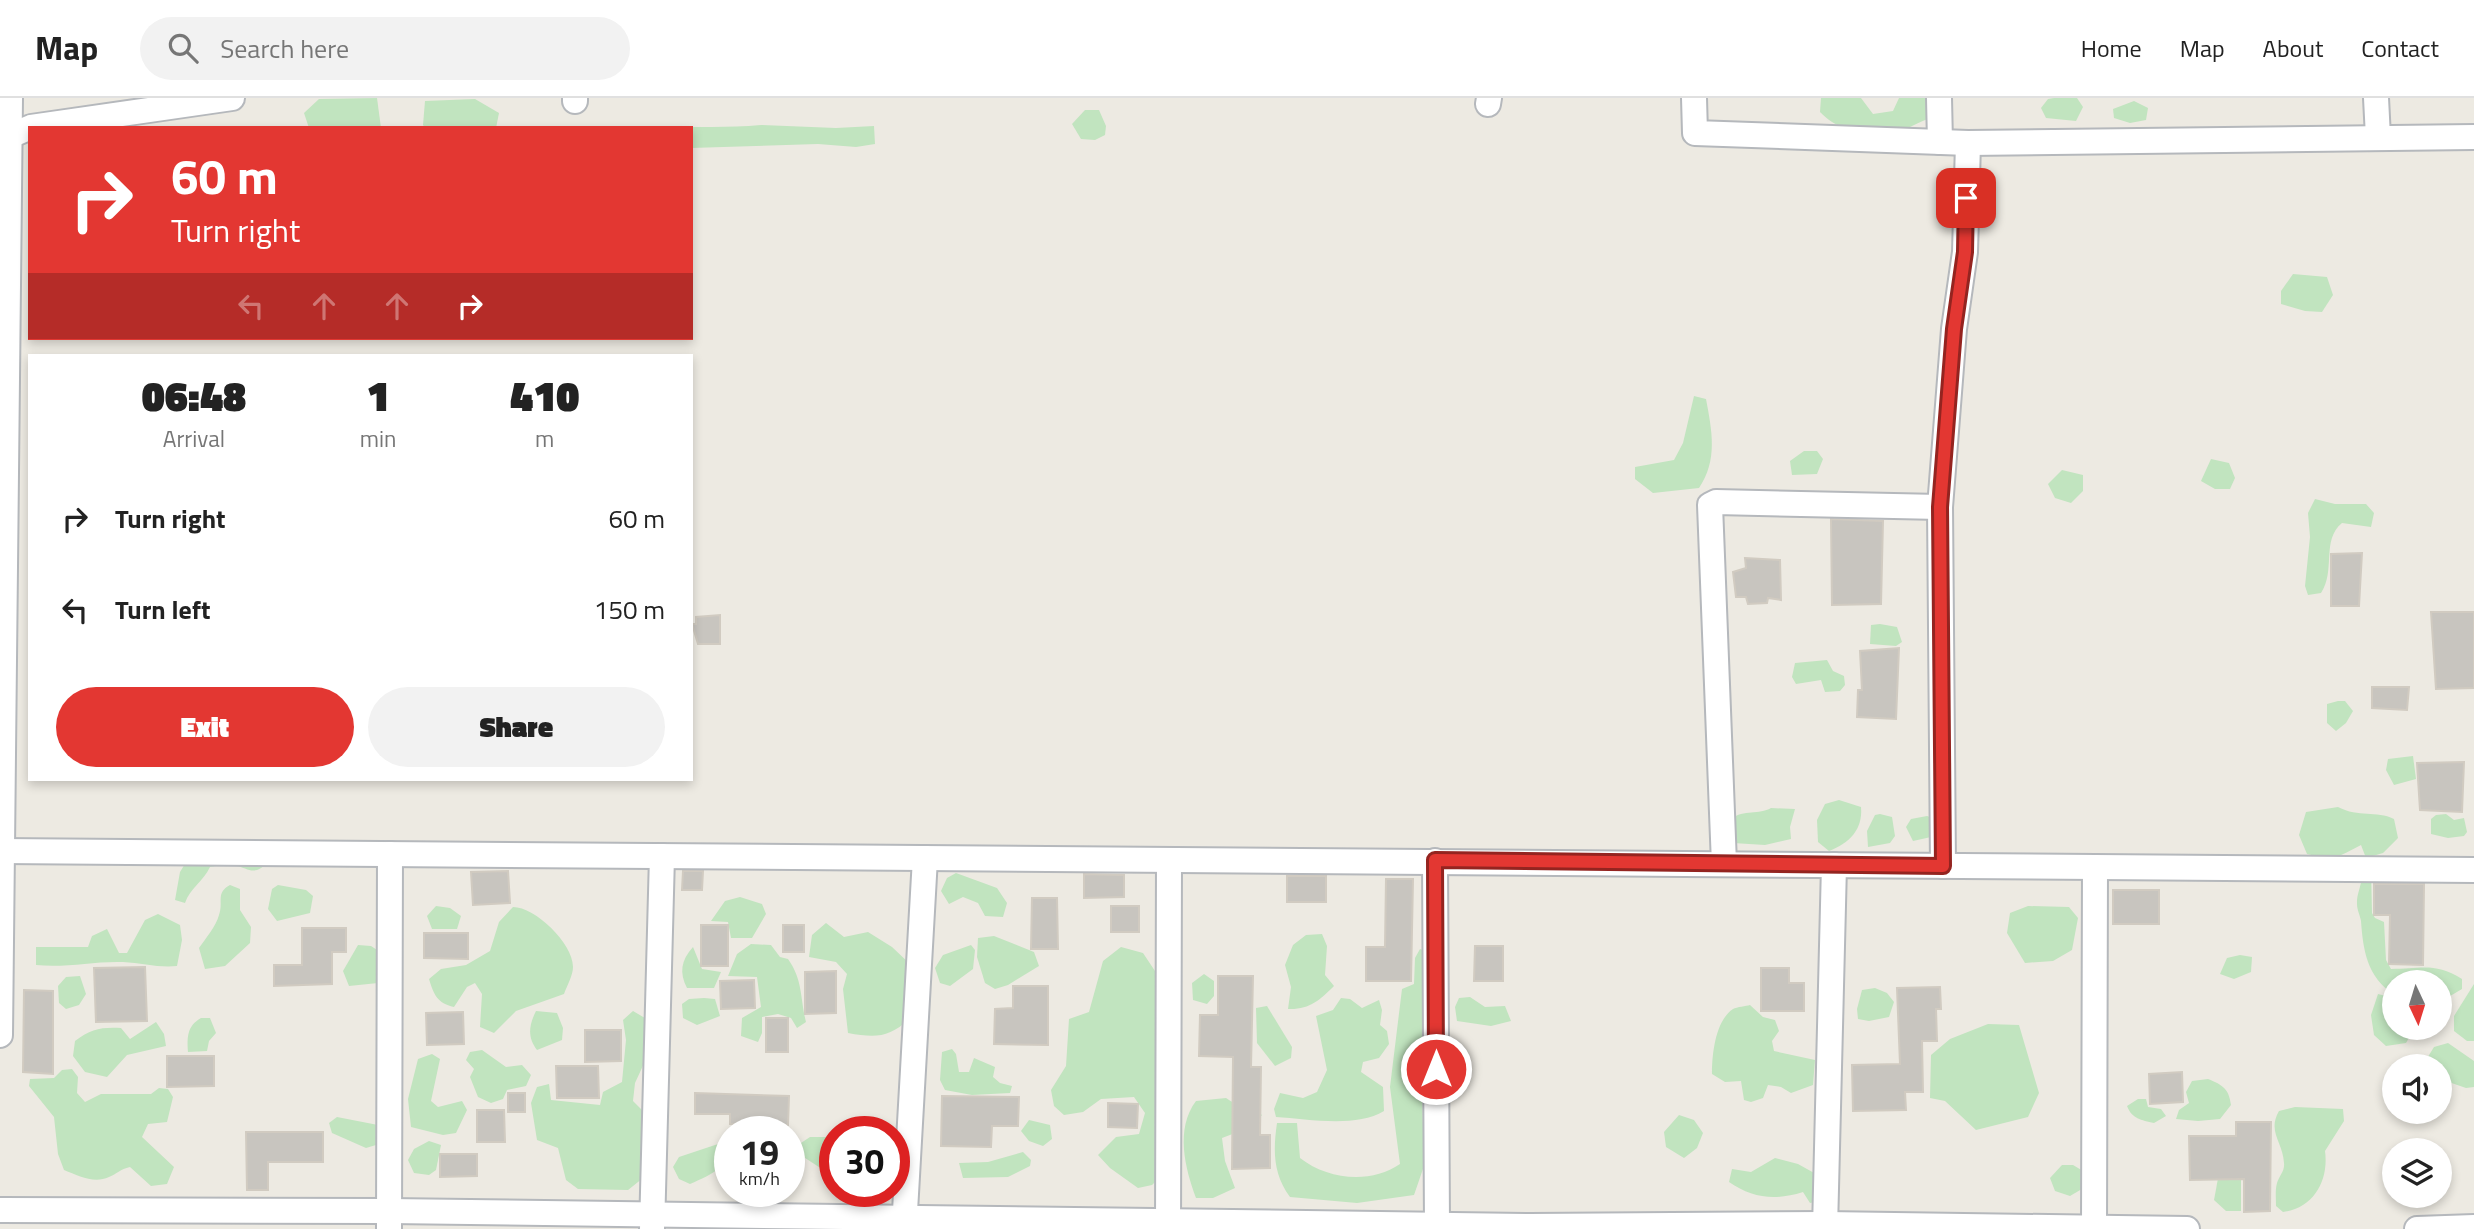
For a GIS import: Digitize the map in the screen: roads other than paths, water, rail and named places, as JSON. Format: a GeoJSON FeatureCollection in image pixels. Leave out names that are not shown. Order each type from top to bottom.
{"type":"FeatureCollection","features":[{"type":"Feature","properties":{"kind":"street"},"geometry":{"type":"LineString","coordinates":[[0,1035],[10,98]]}},
{"type":"Feature","properties":{"kind":"street"},"geometry":{"type":"LineString","coordinates":[[38,126],[232,98]]}},
{"type":"Feature","properties":{"kind":"street"},"geometry":{"type":"LineString","coordinates":[[1694,98],[1695,133],[1968,143],[2474,137]]}},
{"type":"Feature","properties":{"kind":"street"},"geometry":{"type":"LineString","coordinates":[[1939,98],[1940,142]]}},
{"type":"Feature","properties":{"kind":"street"},"geometry":{"type":"LineString","coordinates":[[2376,98],[2378,137]]}},
{"type":"Feature","properties":{"kind":"street"},"geometry":{"type":"LineString","coordinates":[[10,135],[28,128]]}},
{"type":"Feature","properties":{"kind":"street"},"geometry":{"type":"LineString","coordinates":[[1943,866],[1940,507],[1954,329],[1965,252],[1968,143]]}},
{"type":"Feature","properties":{"kind":"street"},"geometry":{"type":"LineString","coordinates":[[1724,864],[1710,505],[1716,502],[1940,507]]}},
{"type":"Feature","properties":{"kind":"street"},"geometry":{"type":"LineString","coordinates":[[2,851],[2474,870]]}},
{"type":"Feature","properties":{"kind":"street"},"geometry":{"type":"LineString","coordinates":[[389,1220],[390,854]]}},
{"type":"Feature","properties":{"kind":"street"},"geometry":{"type":"LineString","coordinates":[[652,1222],[662,856]]}},
{"type":"Feature","properties":{"kind":"street"},"geometry":{"type":"LineString","coordinates":[[905,1224],[925,858]]}},
{"type":"Feature","properties":{"kind":"street"},"geometry":{"type":"LineString","coordinates":[[1435,860],[1437,1225]]}},
{"type":"Feature","properties":{"kind":"street"},"geometry":{"type":"LineString","coordinates":[[1168,1226],[1169,862]]}},
{"type":"Feature","properties":{"kind":"street"},"geometry":{"type":"LineString","coordinates":[[1825,1226],[1834,865]]}},
{"type":"Feature","properties":{"kind":"street"},"geometry":{"type":"LineString","coordinates":[[2094,1228],[2095,867]]}},
{"type":"Feature","properties":{"kind":"street"},"geometry":{"type":"LineString","coordinates":[[0,1210],[389,1220],[1168,1226],[1437,1225],[1529,1228],[1825,1226],[2187,1229]]}},
{"type":"Feature","properties":{"kind":"street"},"geometry":{"type":"LineString","coordinates":[[2417,1229],[2474,1227]]}}]}
